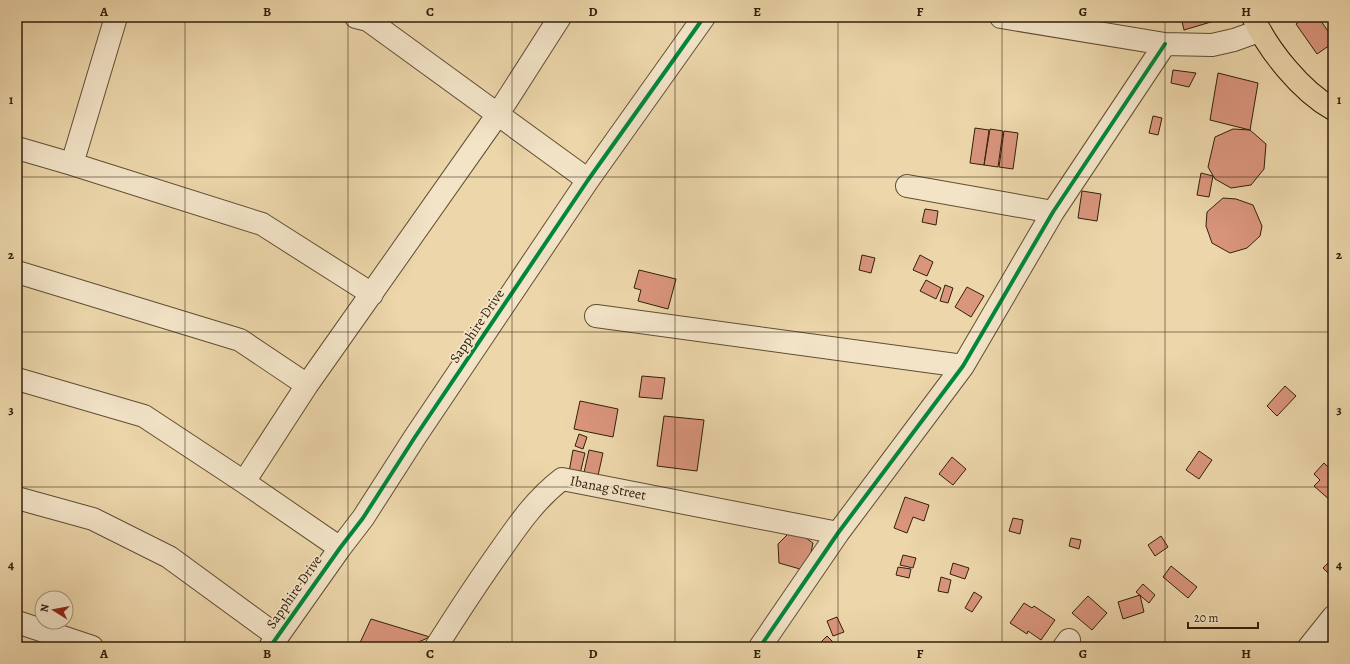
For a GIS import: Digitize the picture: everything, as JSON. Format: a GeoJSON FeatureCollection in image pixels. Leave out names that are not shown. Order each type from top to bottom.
{"type":"FeatureCollection","features":[{"type":"Feature","properties":{"kind":"main road"},"geometry":{"type":"LineString","coordinates":[[1256,24],[1274,52],[1301,83],[1316,97],[1333,109]]}},
{"type":"Feature","properties":{"kind":"street"},"geometry":{"type":"LineString","coordinates":[[72,164],[116,17]]}},
{"type":"Feature","properties":{"kind":"street"},"geometry":{"type":"LineString","coordinates":[[356,17],[368,20],[588,180]]}},
{"type":"Feature","properties":{"kind":"street","name":"Sapphire Drive"},"geometry":{"type":"LineString","coordinates":[[273,642],[363,518],[420,430],[588,180],[704,17]]}},
{"type":"Feature","properties":{"kind":"street"},"geometry":{"type":"LineString","coordinates":[[1001,17],[1165,44],[1212,45],[1234,40],[1256,24]]}},
{"type":"Feature","properties":{"kind":"street"},"geometry":{"type":"LineString","coordinates":[[244,482],[307,385],[498,114],[558,18]]}},
{"type":"Feature","properties":{"kind":"street"},"geometry":{"type":"LineString","coordinates":[[760,647],[838,533],[963,366],[1053,212],[1165,44]]}},
{"type":"Feature","properties":{"kind":"street"},"geometry":{"type":"LineString","coordinates":[[17,148],[262,224],[372,294]]}},
{"type":"Feature","properties":{"kind":"street"},"geometry":{"type":"LineString","coordinates":[[907,186],[1053,212]]}},
{"type":"Feature","properties":{"kind":"street"},"geometry":{"type":"LineString","coordinates":[[17,272],[240,340],[307,385]]}},
{"type":"Feature","properties":{"kind":"street"},"geometry":{"type":"LineString","coordinates":[[596,316],[963,366]]}},
{"type":"Feature","properties":{"kind":"street"},"geometry":{"type":"LineString","coordinates":[[17,379],[144,416],[340,548]]}},
{"type":"Feature","properties":{"kind":"street","name":"Ibanag Street"},"geometry":{"type":"LineString","coordinates":[[436,647],[485,571],[522,519],[547,491],[562,479],[838,533]]}},
{"type":"Feature","properties":{"kind":"street"},"geometry":{"type":"LineString","coordinates":[[17,498],[93,519],[169,557],[273,642]]}},
{"type":"Feature","properties":{"kind":"street"},"geometry":{"type":"LineString","coordinates":[[1309,647],[1333,617]]}},
{"type":"Feature","properties":{"kind":"street"},"geometry":{"type":"LineString","coordinates":[[17,622],[92,647]]}},
{"type":"Feature","properties":{"kind":"building"},"geometry":{"type":"Polygon","coordinates":[[[1181,17],[1221,17],[1221,19],[1184,30],[1181,17]]]}},
{"type":"Feature","properties":{"kind":"building"},"geometry":{"type":"Polygon","coordinates":[[[1305,17],[1318,17],[1333,38],[1333,43],[1317,54],[1296,24],[1305,17]]]}},
{"type":"Feature","properties":{"kind":"building"},"geometry":{"type":"Polygon","coordinates":[[[1173,70],[1196,73],[1189,87],[1171,83],[1173,70]]]}},
{"type":"Feature","properties":{"kind":"building"},"geometry":{"type":"Polygon","coordinates":[[[1218,73],[1258,83],[1250,130],[1210,120],[1218,73]]]}},
{"type":"Feature","properties":{"kind":"building"},"geometry":{"type":"Polygon","coordinates":[[[1153,116],[1162,118],[1158,135],[1149,133],[1153,116]]]}},
{"type":"Feature","properties":{"kind":"building"},"geometry":{"type":"Polygon","coordinates":[[[975,128],[989,130],[984,165],[970,163],[975,128]]]}},
{"type":"Feature","properties":{"kind":"building"},"geometry":{"type":"Polygon","coordinates":[[[990,129],[1003,131],[998,167],[984,165],[990,129]]]}},
{"type":"Feature","properties":{"kind":"building"},"geometry":{"type":"Polygon","coordinates":[[[1233,129],[1250,130],[1266,144],[1264,169],[1251,185],[1231,188],[1215,179],[1208,167],[1215,137],[1233,129]]]}},
{"type":"Feature","properties":{"kind":"building"},"geometry":{"type":"Polygon","coordinates":[[[1004,131],[1018,133],[1013,169],[999,167],[1004,131]]]}},
{"type":"Feature","properties":{"kind":"building"},"geometry":{"type":"Polygon","coordinates":[[[1201,173],[1213,176],[1209,197],[1197,195],[1201,173]]]}},
{"type":"Feature","properties":{"kind":"building"},"geometry":{"type":"Polygon","coordinates":[[[1082,191],[1101,194],[1097,221],[1078,218],[1082,191]]]}},
{"type":"Feature","properties":{"kind":"building"},"geometry":{"type":"Polygon","coordinates":[[[1223,198],[1236,199],[1253,205],[1262,226],[1260,236],[1247,248],[1230,253],[1212,243],[1206,226],[1207,212],[1223,198]]]}},
{"type":"Feature","properties":{"kind":"building"},"geometry":{"type":"Polygon","coordinates":[[[925,209],[938,211],[936,225],[922,222],[925,209]]]}},
{"type":"Feature","properties":{"kind":"building"},"geometry":{"type":"Polygon","coordinates":[[[862,255],[875,258],[871,273],[859,270],[862,255]]]}},
{"type":"Feature","properties":{"kind":"building"},"geometry":{"type":"Polygon","coordinates":[[[920,255],[933,262],[927,276],[913,270],[920,255]]]}},
{"type":"Feature","properties":{"kind":"building"},"geometry":{"type":"Polygon","coordinates":[[[639,270],[676,279],[668,309],[638,301],[641,290],[634,288],[639,270]]]}},
{"type":"Feature","properties":{"kind":"building"},"geometry":{"type":"Polygon","coordinates":[[[926,280],[941,288],[936,299],[920,291],[926,280]]]}},
{"type":"Feature","properties":{"kind":"building"},"geometry":{"type":"Polygon","coordinates":[[[945,285],[953,288],[948,303],[940,301],[945,285]]]}},
{"type":"Feature","properties":{"kind":"building"},"geometry":{"type":"Polygon","coordinates":[[[967,287],[984,296],[971,317],[955,307],[967,287]]]}},
{"type":"Feature","properties":{"kind":"building"},"geometry":{"type":"Polygon","coordinates":[[[642,376],[665,378],[662,399],[639,397],[642,376]]]}},
{"type":"Feature","properties":{"kind":"building"},"geometry":{"type":"Polygon","coordinates":[[[1285,386],[1296,396],[1277,416],[1267,406],[1285,386]]]}},
{"type":"Feature","properties":{"kind":"building"},"geometry":{"type":"Polygon","coordinates":[[[580,401],[618,409],[613,437],[574,429],[580,401]]]}},
{"type":"Feature","properties":{"kind":"building"},"geometry":{"type":"Polygon","coordinates":[[[664,416],[704,420],[697,471],[657,466],[664,416]]]}},
{"type":"Feature","properties":{"kind":"building"},"geometry":{"type":"Polygon","coordinates":[[[579,434],[587,437],[583,449],[575,446],[579,434]]]}},
{"type":"Feature","properties":{"kind":"building"},"geometry":{"type":"Polygon","coordinates":[[[573,450],[585,453],[580,474],[569,472],[573,450]]]}},
{"type":"Feature","properties":{"kind":"building"},"geometry":{"type":"Polygon","coordinates":[[[589,450],[603,453],[597,480],[583,477],[589,450]]]}},
{"type":"Feature","properties":{"kind":"building"},"geometry":{"type":"Polygon","coordinates":[[[1199,451],[1212,460],[1199,479],[1186,470],[1199,451]]]}},
{"type":"Feature","properties":{"kind":"building"},"geometry":{"type":"Polygon","coordinates":[[[952,457],[966,469],[953,485],[939,474],[952,457]]]}},
{"type":"Feature","properties":{"kind":"building"},"geometry":{"type":"Polygon","coordinates":[[[1324,463],[1333,472],[1333,498],[1331,501],[1314,486],[1320,480],[1314,474],[1324,463]]]}},
{"type":"Feature","properties":{"kind":"building"},"geometry":{"type":"Polygon","coordinates":[[[905,497],[929,505],[924,521],[913,517],[907,533],[894,528],[905,497]]]}},
{"type":"Feature","properties":{"kind":"building"},"geometry":{"type":"Polygon","coordinates":[[[1013,518],[1023,520],[1020,534],[1009,531],[1013,518]]]}},
{"type":"Feature","properties":{"kind":"building"},"geometry":{"type":"Polygon","coordinates":[[[793,529],[813,543],[807,571],[779,563],[778,544],[793,529]]]}},
{"type":"Feature","properties":{"kind":"building"},"geometry":{"type":"Polygon","coordinates":[[[1161,536],[1168,547],[1155,556],[1148,545],[1161,536]]]}},
{"type":"Feature","properties":{"kind":"building"},"geometry":{"type":"Polygon","coordinates":[[[1071,538],[1081,540],[1079,549],[1069,546],[1071,538]]]}},
{"type":"Feature","properties":{"kind":"building"},"geometry":{"type":"Polygon","coordinates":[[[903,555],[916,558],[913,568],[900,565],[903,555]]]}},
{"type":"Feature","properties":{"kind":"building"},"geometry":{"type":"Polygon","coordinates":[[[1332,559],[1333,560],[1333,578],[1323,568],[1332,559]]]}},
{"type":"Feature","properties":{"kind":"building"},"geometry":{"type":"Polygon","coordinates":[[[953,563],[969,568],[965,579],[950,574],[953,563]]]}},
{"type":"Feature","properties":{"kind":"building"},"geometry":{"type":"Polygon","coordinates":[[[1171,566],[1197,587],[1188,598],[1163,577],[1171,566]]]}},
{"type":"Feature","properties":{"kind":"building"},"geometry":{"type":"Polygon","coordinates":[[[898,567],[911,569],[909,578],[896,575],[898,567]]]}},
{"type":"Feature","properties":{"kind":"building"},"geometry":{"type":"Polygon","coordinates":[[[941,577],[951,580],[948,593],[938,591],[941,577]]]}},
{"type":"Feature","properties":{"kind":"building"},"geometry":{"type":"Polygon","coordinates":[[[1143,584],[1155,595],[1149,603],[1136,592],[1143,584]]]}},
{"type":"Feature","properties":{"kind":"building"},"geometry":{"type":"Polygon","coordinates":[[[974,592],[982,597],[972,612],[965,608],[974,592]]]}},
{"type":"Feature","properties":{"kind":"building"},"geometry":{"type":"Polygon","coordinates":[[[1140,595],[1144,612],[1123,619],[1118,602],[1140,595]]]}},
{"type":"Feature","properties":{"kind":"building"},"geometry":{"type":"Polygon","coordinates":[[[1088,596],[1107,613],[1092,630],[1072,613],[1088,596]]]}},
{"type":"Feature","properties":{"kind":"building"},"geometry":{"type":"Polygon","coordinates":[[[1024,603],[1032,608],[1034,606],[1055,620],[1041,640],[1028,631],[1027,634],[1010,623],[1024,603]]]}},
{"type":"Feature","properties":{"kind":"building"},"geometry":{"type":"Polygon","coordinates":[[[837,617],[844,632],[833,636],[827,621],[837,617]]]}},
{"type":"Feature","properties":{"kind":"building"},"geometry":{"type":"Polygon","coordinates":[[[371,619],[430,637],[407,647],[364,647],[359,645],[371,619]]]}},
{"type":"Feature","properties":{"kind":"building"},"geometry":{"type":"Polygon","coordinates":[[[827,636],[838,647],[816,647],[827,636]]]}},
{"type":"Feature","properties":{"kind":"cycle path"},"geometry":{"type":"LineString","coordinates":[[270,647],[363,518],[415,437],[588,180],[704,17]]}},
{"type":"Feature","properties":{"kind":"cycle path"},"geometry":{"type":"LineString","coordinates":[[760,647],[838,533],[963,366],[1053,212],[1165,44]]}}]}
